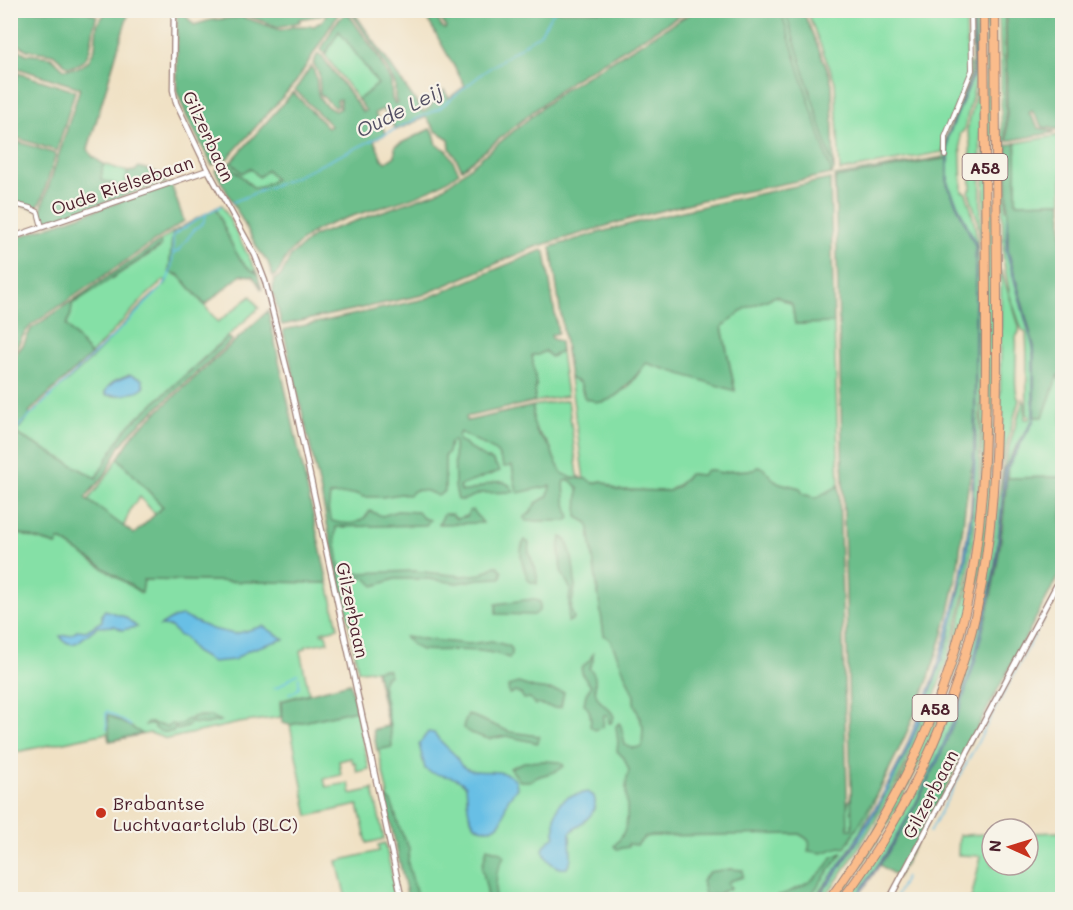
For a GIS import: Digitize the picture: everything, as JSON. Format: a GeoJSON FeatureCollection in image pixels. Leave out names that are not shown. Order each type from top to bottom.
{"type":"FeatureCollection","features":[{"type":"Feature","properties":{"kind":"highway","name":"A58"},"geometry":{"type":"LineString","coordinates":[[829,900],[877,829],[900,788],[922,739],[955,647],[966,607],[974,563],[981,500],[985,429],[984,10]]}},
{"type":"Feature","properties":{"kind":"highway","name":"A58"},"geometry":{"type":"LineString","coordinates":[[842,900],[886,835],[933,744],[957,681],[985,563],[996,450],[995,10]]}},
{"type":"Feature","properties":{"kind":"street","name":"Gilzerbaan"},"geometry":{"type":"LineString","coordinates":[[174,10],[173,90],[176,103],[223,201],[255,255],[266,281],[270,309],[278,327],[402,900]]}},
{"type":"Feature","properties":{"kind":"street"},"geometry":{"type":"LineString","coordinates":[[945,156],[945,137],[972,70],[971,10]]}},
{"type":"Feature","properties":{"kind":"street","name":"Oude Rielsebaan"},"geometry":{"type":"LineString","coordinates":[[10,238],[208,170]]}},
{"type":"Feature","properties":{"kind":"street"},"geometry":{"type":"LineString","coordinates":[[10,204],[38,212],[42,227]]}},
{"type":"Feature","properties":{"kind":"street","name":"Gilzerbaan"},"geometry":{"type":"LineString","coordinates":[[889,900],[1062,575]]}},
{"type":"Feature","properties":{"kind":"green space"},"geometry":{"type":"Polygon","coordinates":[[[11,10],[86,11],[97,16],[88,55],[77,65],[68,67],[53,54],[27,50],[11,40],[11,10]]]}},
{"type":"Feature","properties":{"kind":"green space"},"geometry":{"type":"Polygon","coordinates":[[[243,10],[325,11],[323,15],[299,19],[300,22],[278,27],[243,14],[243,10]]]}},
{"type":"Feature","properties":{"kind":"green space"},"geometry":{"type":"Polygon","coordinates":[[[972,10],[974,71],[947,137],[975,72],[975,11],[978,11],[977,76],[964,130],[960,134],[962,191],[966,193],[976,233],[981,296],[979,471],[970,561],[960,613],[945,664],[906,763],[882,810],[854,855],[823,899],[817,900],[876,813],[915,734],[927,703],[949,639],[967,554],[976,449],[976,244],[948,184],[947,155],[947,158],[836,178],[837,229],[834,178],[943,157],[946,139],[972,71],[972,10]]]}},
{"type":"Feature","properties":{"kind":"green space"},"geometry":{"type":"Polygon","coordinates":[[[107,11],[129,11],[88,149],[92,156],[103,164],[101,180],[123,187],[128,172],[135,171],[139,167],[165,175],[166,182],[48,223],[44,221],[40,213],[80,88],[11,66],[10,44],[26,54],[51,57],[64,69],[78,68],[88,62],[95,48],[97,24],[107,11]]]}},
{"type":"Feature","properties":{"kind":"green space"},"geometry":{"type":"Polygon","coordinates":[[[328,11],[340,11],[296,82],[228,158],[212,165],[187,117],[177,91],[177,13],[184,14],[194,25],[211,20],[242,17],[281,30],[295,26],[314,26],[323,20],[328,11]]]}},
{"type":"Feature","properties":{"kind":"green space"},"geometry":{"type":"Polygon","coordinates":[[[350,11],[353,11],[423,112],[444,90],[449,98],[465,86],[423,11],[434,11],[441,26],[445,29],[438,11],[688,11],[571,81],[462,169],[450,148],[449,139],[436,131],[426,117],[396,130],[383,109],[375,113],[386,134],[374,140],[382,159],[386,162],[395,156],[395,146],[430,129],[434,133],[437,145],[447,150],[459,172],[426,192],[317,230],[292,250],[273,277],[268,262],[258,249],[215,170],[228,164],[254,188],[262,187],[275,179],[267,170],[259,177],[250,168],[242,173],[231,162],[293,92],[328,128],[331,126],[295,90],[311,66],[315,72],[321,100],[335,111],[340,109],[340,99],[337,100],[338,106],[335,108],[320,94],[319,74],[313,63],[318,54],[322,56],[363,112],[366,111],[358,100],[378,84],[339,31],[325,55],[321,50],[335,24],[347,12],[377,55],[391,82],[392,99],[395,104],[397,103],[395,84],[379,54],[350,11]]]}},
{"type":"Feature","properties":{"kind":"green space"},"geometry":{"type":"Polygon","coordinates":[[[694,11],[781,11],[832,174],[702,200],[630,219],[535,247],[423,295],[282,325],[273,292],[274,280],[281,275],[291,256],[313,236],[437,192],[563,90],[694,11]]]}},
{"type":"Feature","properties":{"kind":"green space"},"geometry":{"type":"Polygon","coordinates":[[[781,11],[785,11],[834,170],[832,174],[781,11]]]}},
{"type":"Feature","properties":{"kind":"green space"},"geometry":{"type":"Polygon","coordinates":[[[785,11],[803,11],[830,76],[834,170],[785,11]]]}},
{"type":"Feature","properties":{"kind":"green space"},"geometry":{"type":"Polygon","coordinates":[[[807,11],[966,11],[967,60],[970,64],[970,72],[943,137],[943,152],[840,171],[835,82],[807,11]]]}},
{"type":"Feature","properties":{"kind":"green space"},"geometry":{"type":"Polygon","coordinates":[[[986,11],[992,11],[994,392],[989,512],[984,551],[968,630],[945,703],[931,737],[881,835],[839,899],[832,900],[860,860],[942,697],[981,532],[986,11]]]}},
{"type":"Feature","properties":{"kind":"green space"},"geometry":{"type":"Polygon","coordinates":[[[999,11],[1004,11],[1006,209],[1008,209],[1006,250],[1033,347],[1033,419],[1043,417],[1058,374],[1062,384],[1062,477],[1007,478],[1008,468],[1033,421],[1003,473],[1002,508],[986,612],[951,726],[899,833],[854,899],[847,900],[892,831],[912,795],[930,759],[961,683],[983,604],[1002,474],[1023,399],[1025,419],[1029,419],[1027,415],[1026,333],[1022,330],[1010,296],[1003,257],[999,11]]]}},
{"type":"Feature","properties":{"kind":"green space"},"geometry":{"type":"Polygon","coordinates":[[[1006,11],[1062,11],[1062,130],[1043,127],[1032,111],[1029,113],[1039,128],[1056,132],[1007,141],[1006,11]]]}},
{"type":"Feature","properties":{"kind":"green space"},"geometry":{"type":"Polygon","coordinates":[[[339,30],[378,84],[358,100],[325,55],[339,30]]]}},
{"type":"Feature","properties":{"kind":"green space"},"geometry":{"type":"Polygon","coordinates":[[[980,65],[981,245],[977,218],[969,192],[971,188],[970,140],[967,130],[980,65]]]}},
{"type":"Feature","properties":{"kind":"green space"},"geometry":{"type":"Polygon","coordinates":[[[18,73],[75,91],[57,151],[11,136],[11,100],[18,73]]]}},
{"type":"Feature","properties":{"kind":"green space"},"geometry":{"type":"Polygon","coordinates":[[[1062,135],[1062,202],[1016,203],[1016,143],[1062,135]]]}},
{"type":"Feature","properties":{"kind":"green space"},"geometry":{"type":"Polygon","coordinates":[[[10,139],[56,154],[42,199],[36,209],[11,202],[10,139]]]}},
{"type":"Feature","properties":{"kind":"green space"},"geometry":{"type":"Polygon","coordinates":[[[1016,143],[1016,203],[1062,202],[1062,384],[1058,375],[1043,417],[1034,417],[1034,346],[1008,250],[1007,145],[1016,143]]]}},
{"type":"Feature","properties":{"kind":"green space"},"geometry":{"type":"Polygon","coordinates":[[[948,158],[948,184],[977,248],[974,459],[958,569],[947,619],[925,688],[897,753],[881,786],[845,848],[840,847],[822,853],[808,851],[810,845],[808,841],[799,834],[650,836],[645,837],[637,845],[628,844],[628,847],[617,849],[614,846],[621,837],[627,818],[626,790],[629,770],[624,758],[617,751],[616,726],[619,723],[625,745],[632,748],[642,747],[643,727],[634,696],[617,655],[610,640],[604,635],[588,523],[577,517],[578,488],[570,480],[564,481],[565,500],[570,518],[566,521],[526,521],[524,518],[536,503],[548,496],[550,486],[518,493],[512,466],[504,467],[494,450],[460,432],[459,441],[492,460],[500,471],[460,486],[461,491],[503,482],[509,485],[514,492],[481,493],[458,500],[455,487],[454,441],[450,442],[448,453],[445,455],[445,491],[438,496],[427,491],[416,490],[408,495],[382,497],[363,497],[358,494],[330,495],[328,512],[332,521],[348,524],[358,522],[370,511],[382,516],[397,511],[418,512],[423,518],[430,520],[426,525],[336,527],[335,538],[344,596],[343,603],[320,488],[283,330],[425,299],[542,250],[545,252],[558,333],[551,335],[552,339],[560,341],[561,351],[551,357],[545,351],[532,355],[536,383],[534,402],[466,417],[467,421],[533,406],[533,421],[537,433],[551,448],[562,473],[572,478],[587,479],[593,483],[603,481],[617,490],[669,491],[677,487],[689,474],[702,475],[707,470],[720,473],[754,470],[757,467],[762,467],[776,482],[800,488],[803,494],[817,498],[839,485],[848,829],[852,829],[835,178],[948,158]]]}},
{"type":"Feature","properties":{"kind":"green space"},"geometry":{"type":"Polygon","coordinates":[[[231,162],[241,172],[250,167],[259,177],[267,170],[275,179],[262,187],[254,188],[228,164],[231,162]]]}},
{"type":"Feature","properties":{"kind":"green space"},"geometry":{"type":"Polygon","coordinates":[[[103,164],[128,172],[123,187],[100,180],[103,164]]]}},
{"type":"Feature","properties":{"kind":"green space"},"geometry":{"type":"Polygon","coordinates":[[[830,179],[834,323],[795,324],[792,304],[776,296],[746,308],[722,327],[735,391],[646,363],[626,387],[612,398],[599,402],[586,400],[580,383],[570,378],[551,247],[655,218],[830,179]]]}},
{"type":"Feature","properties":{"kind":"green space"},"geometry":{"type":"Polygon","coordinates":[[[171,184],[184,221],[32,325],[11,355],[10,240],[171,184]]]}},
{"type":"Feature","properties":{"kind":"green space"},"geometry":{"type":"Polygon","coordinates":[[[222,205],[257,273],[243,263],[232,245],[216,208],[222,205]]]}},
{"type":"Feature","properties":{"kind":"green space"},"geometry":{"type":"Polygon","coordinates":[[[216,208],[237,254],[243,263],[257,273],[262,290],[253,276],[241,275],[205,305],[179,275],[169,272],[172,237],[173,232],[216,208]]]}},
{"type":"Feature","properties":{"kind":"green space"},"geometry":{"type":"Polygon","coordinates":[[[173,232],[170,272],[181,277],[218,322],[251,296],[259,308],[131,424],[96,478],[15,433],[31,414],[87,363],[167,281],[164,280],[144,298],[91,355],[66,325],[72,304],[161,247],[160,241],[173,232]],[[130,375],[112,383],[105,392],[106,395],[115,396],[135,392],[130,375]]]}},
{"type":"Feature","properties":{"kind":"green space"},"geometry":{"type":"Polygon","coordinates":[[[160,241],[161,246],[72,304],[66,325],[91,355],[29,412],[31,414],[15,433],[96,478],[122,434],[131,424],[228,337],[232,340],[133,430],[120,446],[105,475],[85,498],[134,534],[163,507],[118,458],[135,432],[268,311],[328,583],[144,580],[142,593],[62,541],[59,540],[57,545],[11,531],[11,360],[23,345],[31,329],[160,241]]]}},
{"type":"Feature","properties":{"kind":"green space"},"geometry":{"type":"Polygon","coordinates":[[[1001,270],[1019,326],[1016,337],[1016,379],[1019,400],[1000,469],[1001,270]]]}},
{"type":"Feature","properties":{"kind":"green space"},"geometry":{"type":"Polygon","coordinates":[[[776,296],[792,304],[795,324],[834,323],[839,485],[817,499],[803,494],[800,488],[784,485],[754,470],[720,473],[713,470],[702,475],[692,474],[669,491],[617,490],[601,481],[593,483],[584,480],[570,378],[580,383],[584,397],[597,402],[628,388],[646,363],[735,390],[722,327],[746,308],[776,296]]]}},
{"type":"Feature","properties":{"kind":"green space"},"geometry":{"type":"Polygon","coordinates":[[[545,351],[554,356],[561,351],[567,396],[534,402],[536,383],[531,357],[532,354],[538,355],[545,351]]]}},
{"type":"Feature","properties":{"kind":"green space"},"geometry":{"type":"Polygon","coordinates":[[[568,400],[578,476],[581,478],[607,590],[839,833],[858,773],[889,771],[857,838],[813,899],[410,899],[374,729],[388,726],[376,670],[358,671],[326,497],[423,472],[457,429],[557,465],[547,442],[534,427],[533,406],[568,400]]]}},
{"type":"Feature","properties":{"kind":"green space"},"geometry":{"type":"Polygon","coordinates":[[[118,458],[163,507],[155,514],[140,497],[131,508],[123,528],[88,500],[118,458]]]}},
{"type":"Feature","properties":{"kind":"green space"},"geometry":{"type":"Polygon","coordinates":[[[1062,477],[1062,569],[898,877],[880,865],[938,758],[967,683],[989,605],[997,565],[1007,478],[1062,477]]]}},
{"type":"Feature","properties":{"kind":"green space"},"geometry":{"type":"Polygon","coordinates":[[[473,510],[483,523],[439,524],[444,514],[452,514],[456,519],[467,516],[469,511],[473,510]]]}},
{"type":"Feature","properties":{"kind":"green space"},"geometry":{"type":"Polygon","coordinates":[[[10,531],[56,545],[59,540],[62,541],[141,593],[144,580],[328,583],[338,628],[321,632],[326,634],[328,642],[306,646],[300,651],[309,693],[280,701],[281,717],[239,723],[167,739],[150,733],[109,741],[107,733],[11,753],[10,531]]]}},
{"type":"Feature","properties":{"kind":"green space"},"geometry":{"type":"Polygon","coordinates":[[[561,537],[565,539],[570,549],[575,586],[571,606],[574,619],[568,622],[570,588],[561,571],[559,550],[561,537]]]}},
{"type":"Feature","properties":{"kind":"green space"},"geometry":{"type":"Polygon","coordinates":[[[525,540],[529,543],[529,553],[536,572],[537,584],[529,581],[523,566],[521,550],[525,540]]]}},
{"type":"Feature","properties":{"kind":"green space"},"geometry":{"type":"Polygon","coordinates":[[[498,566],[502,572],[501,578],[457,583],[429,579],[395,579],[374,586],[366,578],[352,577],[353,574],[358,573],[414,571],[462,576],[482,574],[498,566]]]}},
{"type":"Feature","properties":{"kind":"green space"},"geometry":{"type":"Polygon","coordinates":[[[533,599],[540,602],[540,610],[534,615],[496,614],[496,604],[533,599]]]}},
{"type":"Feature","properties":{"kind":"green space"},"geometry":{"type":"Polygon","coordinates":[[[405,637],[468,644],[492,641],[509,646],[512,649],[512,655],[509,658],[477,651],[421,650],[413,646],[405,637]]]}},
{"type":"Feature","properties":{"kind":"green space"},"geometry":{"type":"Polygon","coordinates":[[[593,654],[593,661],[589,668],[595,677],[596,694],[614,717],[609,723],[608,715],[604,715],[603,727],[595,730],[590,726],[590,714],[584,704],[591,686],[583,676],[581,668],[593,654]]]}},
{"type":"Feature","properties":{"kind":"green space"},"geometry":{"type":"Polygon","coordinates":[[[376,670],[388,670],[390,675],[384,678],[382,684],[389,723],[392,747],[377,750],[373,730],[389,726],[376,670]]]}},
{"type":"Feature","properties":{"kind":"green space"},"geometry":{"type":"Polygon","coordinates":[[[350,683],[356,710],[290,725],[282,723],[281,701],[350,683]]]}},
{"type":"Feature","properties":{"kind":"green space"},"geometry":{"type":"Polygon","coordinates":[[[518,683],[534,688],[564,692],[561,707],[535,705],[530,698],[524,699],[521,694],[515,692],[509,694],[508,686],[518,683]]]}},
{"type":"Feature","properties":{"kind":"green space"},"geometry":{"type":"Polygon","coordinates":[[[356,710],[369,769],[357,772],[351,758],[339,761],[341,775],[324,779],[326,787],[349,783],[351,794],[373,789],[384,839],[367,843],[358,805],[308,816],[290,725],[356,710]]]}},
{"type":"Feature","properties":{"kind":"green space"},"geometry":{"type":"Polygon","coordinates":[[[107,714],[137,730],[142,734],[110,741],[107,714]]]}},
{"type":"Feature","properties":{"kind":"green space"},"geometry":{"type":"Polygon","coordinates":[[[468,714],[510,732],[539,736],[538,743],[507,736],[489,739],[470,733],[463,727],[468,714]]]}},
{"type":"Feature","properties":{"kind":"green space"},"geometry":{"type":"Polygon","coordinates":[[[211,716],[220,721],[206,724],[190,723],[187,727],[178,730],[175,727],[174,731],[165,732],[157,730],[153,725],[145,725],[147,722],[168,727],[170,724],[180,725],[188,719],[191,720],[192,717],[211,716]]]}},
{"type":"Feature","properties":{"kind":"green space"},"geometry":{"type":"Polygon","coordinates":[[[524,762],[560,762],[564,766],[530,781],[520,781],[510,768],[524,762]]]}},
{"type":"Feature","properties":{"kind":"green space"},"geometry":{"type":"Polygon","coordinates":[[[385,798],[391,801],[409,848],[408,864],[418,899],[408,899],[385,798]]]}},
{"type":"Feature","properties":{"kind":"green space"},"geometry":{"type":"Polygon","coordinates":[[[1062,832],[1062,899],[971,899],[980,860],[980,877],[1040,877],[1040,833],[1062,832]]]}},
{"type":"Feature","properties":{"kind":"green space"},"geometry":{"type":"Polygon","coordinates":[[[980,834],[980,856],[958,855],[959,835],[980,834]]]}},
{"type":"Feature","properties":{"kind":"green space"},"geometry":{"type":"Polygon","coordinates":[[[385,843],[397,899],[346,899],[337,861],[379,851],[378,845],[385,843]]]}},
{"type":"Feature","properties":{"kind":"green space"},"geometry":{"type":"Polygon","coordinates":[[[487,848],[501,852],[504,856],[497,872],[495,899],[486,898],[487,890],[482,868],[487,848]]]}},
{"type":"Feature","properties":{"kind":"green space"},"geometry":{"type":"Polygon","coordinates":[[[842,853],[808,899],[773,899],[809,882],[823,870],[832,857],[842,853]]]}},
{"type":"Feature","properties":{"kind":"green space"},"geometry":{"type":"Polygon","coordinates":[[[743,870],[743,877],[730,881],[728,883],[731,888],[715,895],[705,895],[702,881],[709,872],[743,870]]]}},
{"type":"Feature","properties":{"kind":"water"},"geometry":{"type":"Polygon","coordinates":[[[973,11],[975,72],[948,137],[948,184],[976,244],[975,468],[971,526],[965,568],[942,660],[910,745],[865,831],[831,881],[815,900],[852,847],[903,755],[935,675],[959,588],[971,509],[973,468],[975,246],[947,184],[947,137],[974,72],[973,11]]]}},
{"type":"Feature","properties":{"kind":"water"},"geometry":{"type":"Polygon","coordinates":[[[1007,215],[1008,251],[1034,347],[1034,420],[1007,469],[997,562],[975,662],[959,711],[916,805],[889,851],[860,894],[854,899],[888,850],[915,805],[956,713],[973,662],[995,567],[1005,469],[1033,419],[1033,347],[1006,251],[1007,215]]]}},
{"type":"Feature","properties":{"kind":"water"},"geometry":{"type":"Polygon","coordinates":[[[130,375],[142,379],[144,387],[126,394],[106,395],[107,388],[112,383],[130,375]]]}},
{"type":"Feature","properties":{"kind":"water"},"geometry":{"type":"Polygon","coordinates":[[[105,610],[125,617],[137,627],[122,630],[115,626],[97,627],[72,644],[65,642],[60,636],[71,635],[78,630],[86,631],[102,621],[102,614],[105,610]]]}},
{"type":"Feature","properties":{"kind":"water"},"geometry":{"type":"Polygon","coordinates":[[[182,616],[212,629],[235,634],[263,626],[284,639],[249,650],[234,660],[212,662],[195,652],[185,638],[178,635],[171,627],[160,626],[173,618],[182,616]]]}},
{"type":"Feature","properties":{"kind":"water"},"geometry":{"type":"Polygon","coordinates":[[[428,732],[434,733],[455,755],[461,765],[468,769],[504,773],[516,781],[517,788],[508,800],[503,818],[497,826],[487,829],[475,825],[469,813],[466,786],[456,779],[425,769],[419,744],[428,732]]]}},
{"type":"Feature","properties":{"kind":"water"},"geometry":{"type":"Polygon","coordinates":[[[587,792],[594,796],[594,808],[588,818],[570,833],[571,859],[567,868],[559,868],[549,861],[543,850],[555,836],[555,816],[559,804],[568,797],[587,792]]]}},
{"type":"Feature","properties":{"kind":"waterway","name":"Oude Leij"},"geometry":{"type":"LineString","coordinates":[[233,202],[295,177],[440,108],[484,72],[540,34],[556,10]]}},
{"type":"Feature","properties":{"kind":"waterway","name":"Oude Leij"},"geometry":{"type":"LineString","coordinates":[[10,435],[162,288],[172,266],[173,254],[203,223],[207,213],[221,206]]}},
{"type":"Feature","properties":{"kind":"waterway","name":"Oude Leij"},"geometry":{"type":"LineString","coordinates":[[173,253],[173,235],[206,214]]}},
{"type":"Feature","properties":{"kind":"waterway"},"geometry":{"type":"LineString","coordinates":[[1059,590],[1062,583]]}},
{"type":"Feature","properties":{"kind":"waterway"},"geometry":{"type":"LineString","coordinates":[[10,595],[14,597]]}},
{"type":"Feature","properties":{"kind":"waterway"},"geometry":{"type":"LineString","coordinates":[[930,832],[1056,595]]}},
{"type":"Feature","properties":{"kind":"waterway"},"geometry":{"type":"LineString","coordinates":[[274,688],[298,674]]}},
{"type":"Feature","properties":{"kind":"waterway"},"geometry":{"type":"LineString","coordinates":[[289,693],[299,688],[299,677]]}},
{"type":"Feature","properties":{"kind":"waterway"},"geometry":{"type":"LineString","coordinates":[[107,729],[107,711],[131,726]]}},
{"type":"Feature","properties":{"kind":"waterway"},"geometry":{"type":"LineString","coordinates":[[894,900],[906,877]]}},
{"type":"Feature","properties":{"kind":"place","name":"Brabantse Luchtvaartclub (BLC)"},"geometry":{"type":"Point","coordinates":[101,813]}}]}
